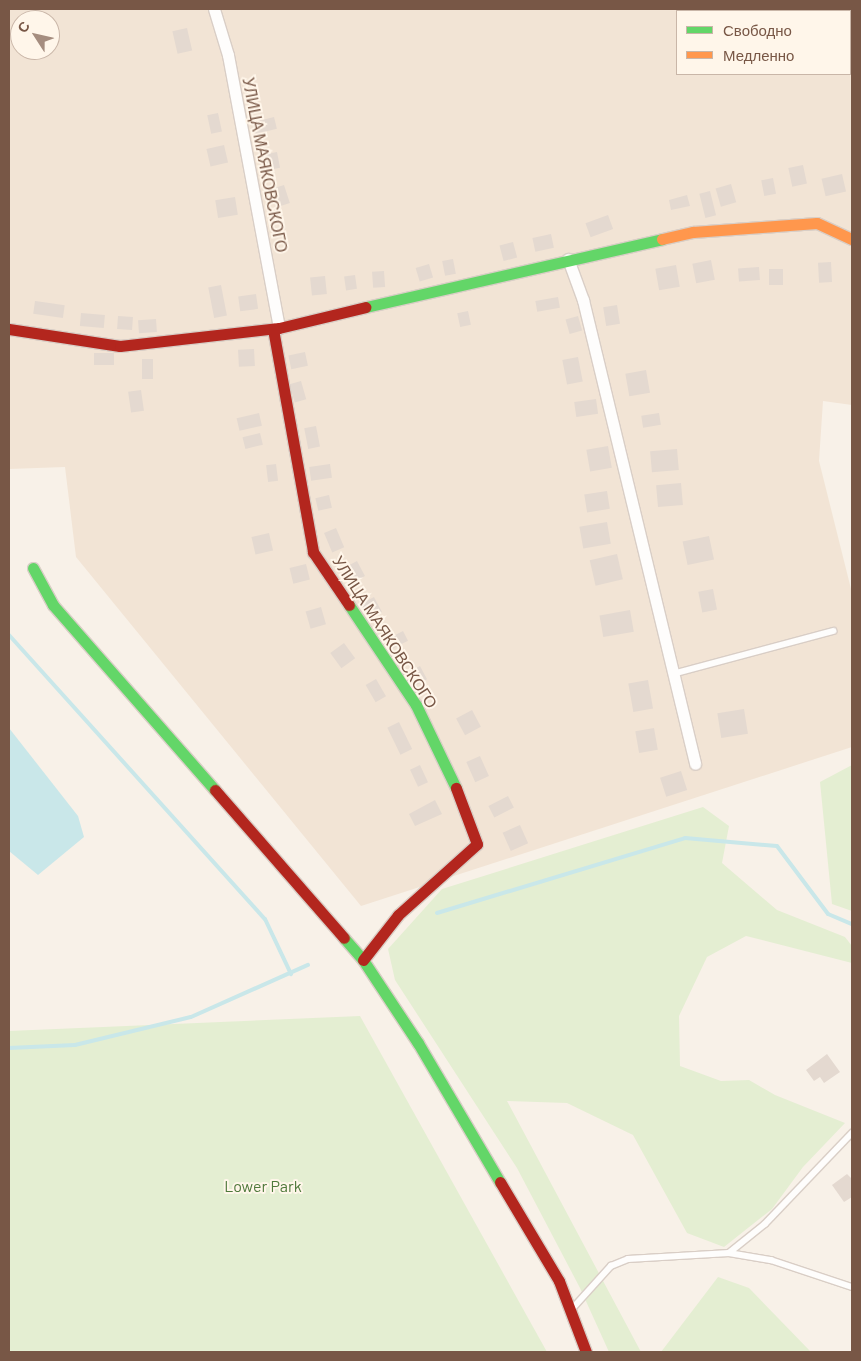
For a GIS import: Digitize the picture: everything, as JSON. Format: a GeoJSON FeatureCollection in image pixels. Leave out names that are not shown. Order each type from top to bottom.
{"type":"FeatureCollection","features":[{"type":"Feature","properties":{"kind":"street","name":"УЛИЦА МАЯКОВСКОГО"},"geometry":{"type":"LineString","coordinates":[[214,9],[228,55],[313,552],[416,704],[471,820],[477,844],[398,915],[363,960]]}},
{"type":"Feature","properties":{"kind":"street"},"geometry":{"type":"LineString","coordinates":[[9,329],[120,346],[276,328],[568,258],[694,232],[817,223],[852,239]]}},
{"type":"Feature","properties":{"kind":"street"},"geometry":{"type":"LineString","coordinates":[[568,258],[584,300],[671,674],[695,764]]}},
{"type":"Feature","properties":{"kind":"street"},"geometry":{"type":"LineString","coordinates":[[33,568],[53,605],[363,960],[418,1043],[549,1264],[586,1352]]}},
{"type":"Feature","properties":{"kind":"lane"},"geometry":{"type":"LineString","coordinates":[[671,674],[833,631]]}},
{"type":"Feature","properties":{"kind":"lane"},"geometry":{"type":"LineString","coordinates":[[729,1253],[765,1224],[852,1133]]}},
{"type":"Feature","properties":{"kind":"lane"},"geometry":{"type":"LineString","coordinates":[[570,1311],[611,1266],[628,1259],[729,1253],[771,1260],[852,1287]]}},
{"type":"Feature","properties":{"kind":"shaded area"},"geometry":{"type":"Polygon","coordinates":[[[9,9],[852,9],[852,405],[823,401],[819,461],[852,593],[852,747],[361,906],[76,557],[65,467],[9,469],[9,9]]]}},
{"type":"Feature","properties":{"kind":"green space"},"geometry":{"type":"Polygon","coordinates":[[[852,765],[852,911],[832,904],[820,782],[852,765]]]}},
{"type":"Feature","properties":{"kind":"green space"},"geometry":{"type":"Polygon","coordinates":[[[703,807],[729,826],[722,863],[777,910],[845,937],[852,946],[852,963],[746,936],[707,957],[679,1016],[680,1066],[721,1081],[749,1080],[775,1095],[845,1123],[803,1167],[772,1209],[724,1247],[687,1233],[633,1135],[567,1103],[507,1101],[641,1352],[609,1352],[580,1288],[517,1168],[395,980],[388,949],[442,889],[703,807]]]}},
{"type":"Feature","properties":{"kind":"green space","name":"Lower Park"},"geometry":{"type":"Polygon","coordinates":[[[360,1016],[547,1352],[9,1352],[9,1031],[360,1016]]]}},
{"type":"Feature","properties":{"kind":"green space"},"geometry":{"type":"Polygon","coordinates":[[[718,1277],[749,1288],[811,1352],[661,1352],[718,1277]]]}},
{"type":"Feature","properties":{"kind":"water"},"geometry":{"type":"Polygon","coordinates":[[[9,728],[78,816],[84,837],[38,875],[9,851],[9,728]]]}},
{"type":"Feature","properties":{"kind":"building"},"geometry":{"type":"Polygon","coordinates":[[[187,28],[192,50],[178,54],[172,31],[187,28]]]}},
{"type":"Feature","properties":{"kind":"building"},"geometry":{"type":"Polygon","coordinates":[[[218,113],[222,132],[211,134],[207,115],[218,113]]]}},
{"type":"Feature","properties":{"kind":"building"},"geometry":{"type":"Polygon","coordinates":[[[274,117],[277,129],[256,134],[253,122],[274,117]]]}},
{"type":"Feature","properties":{"kind":"building"},"geometry":{"type":"Polygon","coordinates":[[[224,145],[228,163],[211,167],[206,149],[224,145]]]}},
{"type":"Feature","properties":{"kind":"building"},"geometry":{"type":"Polygon","coordinates":[[[277,152],[280,168],[268,170],[265,154],[277,152]]]}},
{"type":"Feature","properties":{"kind":"building"},"geometry":{"type":"Polygon","coordinates":[[[803,165],[807,184],[792,187],[788,168],[803,165]]]}},
{"type":"Feature","properties":{"kind":"building"},"geometry":{"type":"Polygon","coordinates":[[[842,174],[846,192],[826,196],[822,179],[842,174]]]}},
{"type":"Feature","properties":{"kind":"building"},"geometry":{"type":"Polygon","coordinates":[[[773,178],[776,194],[764,196],[761,180],[773,178]]]}},
{"type":"Feature","properties":{"kind":"building"},"geometry":{"type":"Polygon","coordinates":[[[731,184],[736,202],[721,207],[716,188],[731,184]]]}},
{"type":"Feature","properties":{"kind":"building"},"geometry":{"type":"Polygon","coordinates":[[[284,185],[290,203],[278,207],[272,189],[284,185]]]}},
{"type":"Feature","properties":{"kind":"building"},"geometry":{"type":"Polygon","coordinates":[[[710,191],[716,215],[705,218],[699,194],[710,191]]]}},
{"type":"Feature","properties":{"kind":"building"},"geometry":{"type":"Polygon","coordinates":[[[687,195],[690,206],[671,210],[669,200],[687,195]]]}},
{"type":"Feature","properties":{"kind":"building"},"geometry":{"type":"Polygon","coordinates":[[[235,197],[238,215],[218,218],[215,200],[235,197]]]}},
{"type":"Feature","properties":{"kind":"building"},"geometry":{"type":"Polygon","coordinates":[[[608,215],[613,229],[591,237],[585,223],[608,215]]]}},
{"type":"Feature","properties":{"kind":"building"},"geometry":{"type":"Polygon","coordinates":[[[551,234],[554,248],[535,252],[532,238],[551,234]]]}},
{"type":"Feature","properties":{"kind":"building"},"geometry":{"type":"Polygon","coordinates":[[[513,242],[517,257],[504,261],[499,246],[513,242]]]}},
{"type":"Feature","properties":{"kind":"building"},"geometry":{"type":"Polygon","coordinates":[[[453,259],[456,274],[445,276],[442,261],[453,259]]]}},
{"type":"Feature","properties":{"kind":"building"},"geometry":{"type":"Polygon","coordinates":[[[711,260],[715,280],[696,283],[692,264],[711,260]]]}},
{"type":"Feature","properties":{"kind":"building"},"geometry":{"type":"Polygon","coordinates":[[[831,262],[832,282],[819,283],[818,263],[831,262]]]}},
{"type":"Feature","properties":{"kind":"building"},"geometry":{"type":"Polygon","coordinates":[[[429,264],[433,277],[420,281],[416,268],[429,264]]]}},
{"type":"Feature","properties":{"kind":"building"},"geometry":{"type":"Polygon","coordinates":[[[676,265],[680,287],[659,290],[655,269],[676,265]]]}},
{"type":"Feature","properties":{"kind":"building"},"geometry":{"type":"Polygon","coordinates":[[[759,267],[760,280],[739,281],[738,268],[759,267]]]}},
{"type":"Feature","properties":{"kind":"building"},"geometry":{"type":"Polygon","coordinates":[[[769,269],[783,269],[783,285],[769,285],[769,269]]]}},
{"type":"Feature","properties":{"kind":"building"},"geometry":{"type":"Polygon","coordinates":[[[384,271],[385,287],[373,288],[372,272],[384,271]]]}},
{"type":"Feature","properties":{"kind":"building"},"geometry":{"type":"Polygon","coordinates":[[[355,275],[357,289],[346,290],[344,277],[355,275]]]}},
{"type":"Feature","properties":{"kind":"building"},"geometry":{"type":"Polygon","coordinates":[[[325,276],[327,294],[312,295],[310,278],[325,276]]]}},
{"type":"Feature","properties":{"kind":"building"},"geometry":{"type":"Polygon","coordinates":[[[221,285],[227,315],[214,318],[208,287],[221,285]]]}},
{"type":"Feature","properties":{"kind":"building"},"geometry":{"type":"Polygon","coordinates":[[[256,294],[258,309],[240,311],[238,297],[256,294]]]}},
{"type":"Feature","properties":{"kind":"building"},"geometry":{"type":"Polygon","coordinates":[[[558,297],[560,308],[537,312],[535,301],[558,297]]]}},
{"type":"Feature","properties":{"kind":"building"},"geometry":{"type":"Polygon","coordinates":[[[35,301],[65,305],[63,318],[33,314],[35,301]]]}},
{"type":"Feature","properties":{"kind":"building"},"geometry":{"type":"Polygon","coordinates":[[[617,305],[620,324],[606,326],[603,307],[617,305]]]}},
{"type":"Feature","properties":{"kind":"building"},"geometry":{"type":"Polygon","coordinates":[[[468,311],[471,325],[460,327],[457,313],[468,311]]]}},
{"type":"Feature","properties":{"kind":"building"},"geometry":{"type":"Polygon","coordinates":[[[81,313],[105,315],[104,328],[80,326],[81,313]]]}},
{"type":"Feature","properties":{"kind":"building"},"geometry":{"type":"Polygon","coordinates":[[[118,316],[133,317],[132,330],[117,329],[118,316]]]}},
{"type":"Feature","properties":{"kind":"building"},"geometry":{"type":"Polygon","coordinates":[[[578,316],[582,330],[570,334],[566,320],[578,316]]]}},
{"type":"Feature","properties":{"kind":"building"},"geometry":{"type":"Polygon","coordinates":[[[156,319],[157,332],[139,333],[138,320],[156,319]]]}},
{"type":"Feature","properties":{"kind":"building"},"geometry":{"type":"Polygon","coordinates":[[[254,349],[255,366],[239,367],[238,350],[254,349]]]}},
{"type":"Feature","properties":{"kind":"building"},"geometry":{"type":"Polygon","coordinates":[[[305,352],[308,366],[291,369],[288,356],[305,352]]]}},
{"type":"Feature","properties":{"kind":"building"},"geometry":{"type":"Polygon","coordinates":[[[94,353],[114,353],[114,365],[94,365],[94,353]]]}},
{"type":"Feature","properties":{"kind":"building"},"geometry":{"type":"Polygon","coordinates":[[[578,357],[583,382],[567,385],[562,360],[578,357]]]}},
{"type":"Feature","properties":{"kind":"building"},"geometry":{"type":"Polygon","coordinates":[[[142,359],[153,359],[153,379],[142,379],[142,359]]]}},
{"type":"Feature","properties":{"kind":"building"},"geometry":{"type":"Polygon","coordinates":[[[646,370],[650,393],[629,396],[625,374],[646,370]]]}},
{"type":"Feature","properties":{"kind":"building"},"geometry":{"type":"Polygon","coordinates":[[[301,381],[306,399],[295,403],[289,384],[301,381]]]}},
{"type":"Feature","properties":{"kind":"building"},"geometry":{"type":"Polygon","coordinates":[[[141,390],[144,411],[131,413],[128,392],[141,390]]]}},
{"type":"Feature","properties":{"kind":"building"},"geometry":{"type":"Polygon","coordinates":[[[596,399],[598,414],[576,417],[574,402],[596,399]]]}},
{"type":"Feature","properties":{"kind":"building"},"geometry":{"type":"Polygon","coordinates":[[[259,413],[262,426],[240,431],[237,418],[259,413]]]}},
{"type":"Feature","properties":{"kind":"building"},"geometry":{"type":"Polygon","coordinates":[[[659,413],[661,425],[643,428],[641,416],[659,413]]]}},
{"type":"Feature","properties":{"kind":"building"},"geometry":{"type":"Polygon","coordinates":[[[316,426],[320,447],[308,449],[304,428],[316,426]]]}},
{"type":"Feature","properties":{"kind":"building"},"geometry":{"type":"Polygon","coordinates":[[[260,433],[263,445],[245,449],[243,437],[260,433]]]}},
{"type":"Feature","properties":{"kind":"building"},"geometry":{"type":"Polygon","coordinates":[[[608,446],[612,468],[590,471],[586,450],[608,446]]]}},
{"type":"Feature","properties":{"kind":"building"},"geometry":{"type":"Polygon","coordinates":[[[677,449],[679,470],[652,472],[650,451],[677,449]]]}},
{"type":"Feature","properties":{"kind":"building"},"geometry":{"type":"Polygon","coordinates":[[[276,464],[278,481],[268,482],[266,465],[276,464]]]}},
{"type":"Feature","properties":{"kind":"building"},"geometry":{"type":"Polygon","coordinates":[[[330,464],[332,478],[311,481],[309,467],[330,464]]]}},
{"type":"Feature","properties":{"kind":"building"},"geometry":{"type":"Polygon","coordinates":[[[681,483],[683,505],[658,507],[656,485],[681,483]]]}},
{"type":"Feature","properties":{"kind":"building"},"geometry":{"type":"Polygon","coordinates":[[[607,491],[610,509],[587,512],[584,495],[607,491]]]}},
{"type":"Feature","properties":{"kind":"building"},"geometry":{"type":"Polygon","coordinates":[[[329,495],[332,508],[318,511],[315,498],[329,495]]]}},
{"type":"Feature","properties":{"kind":"building"},"geometry":{"type":"Polygon","coordinates":[[[607,522],[611,544],[583,549],[579,527],[607,522]]]}},
{"type":"Feature","properties":{"kind":"building"},"geometry":{"type":"Polygon","coordinates":[[[336,528],[344,547],[332,552],[324,533],[336,528]]]}},
{"type":"Feature","properties":{"kind":"building"},"geometry":{"type":"Polygon","coordinates":[[[269,533],[273,551],[256,555],[251,537],[269,533]]]}},
{"type":"Feature","properties":{"kind":"building"},"geometry":{"type":"Polygon","coordinates":[[[709,536],[714,559],[688,565],[683,542],[709,536]]]}},
{"type":"Feature","properties":{"kind":"building"},"geometry":{"type":"Polygon","coordinates":[[[617,554],[623,579],[596,586],[590,560],[617,554]]]}},
{"type":"Feature","properties":{"kind":"building"},"geometry":{"type":"Polygon","coordinates":[[[357,561],[365,576],[352,583],[344,568],[357,561]]]}},
{"type":"Feature","properties":{"kind":"building"},"geometry":{"type":"Polygon","coordinates":[[[306,564],[310,580],[293,584],[290,568],[306,564]]]}},
{"type":"Feature","properties":{"kind":"building"},"geometry":{"type":"Polygon","coordinates":[[[713,589],[717,610],[702,612],[698,592],[713,589]]]}},
{"type":"Feature","properties":{"kind":"building"},"geometry":{"type":"Polygon","coordinates":[[[374,597],[382,612],[369,619],[361,604],[374,597]]]}},
{"type":"Feature","properties":{"kind":"building"},"geometry":{"type":"Polygon","coordinates":[[[321,607],[326,624],[311,629],[306,611],[321,607]]]}},
{"type":"Feature","properties":{"kind":"building"},"geometry":{"type":"Polygon","coordinates":[[[630,610],[634,632],[603,637],[599,615],[630,610]]]}},
{"type":"Feature","properties":{"kind":"building"},"geometry":{"type":"Polygon","coordinates":[[[403,631],[408,641],[388,651],[383,641],[403,631]]]}},
{"type":"Feature","properties":{"kind":"building"},"geometry":{"type":"Polygon","coordinates":[[[344,643],[355,658],[341,668],[330,653],[344,643]]]}},
{"type":"Feature","properties":{"kind":"building"},"geometry":{"type":"Polygon","coordinates":[[[420,666],[427,679],[412,687],[405,674],[420,666]]]}},
{"type":"Feature","properties":{"kind":"building"},"geometry":{"type":"Polygon","coordinates":[[[376,679],[386,696],[376,702],[366,685],[376,679]]]}},
{"type":"Feature","properties":{"kind":"building"},"geometry":{"type":"Polygon","coordinates":[[[648,680],[653,709],[633,712],[628,683],[648,680]]]}},
{"type":"Feature","properties":{"kind":"building"},"geometry":{"type":"Polygon","coordinates":[[[744,709],[748,734],[721,738],[717,713],[744,709]]]}},
{"type":"Feature","properties":{"kind":"building"},"geometry":{"type":"Polygon","coordinates":[[[472,710],[481,727],[465,735],[456,718],[472,710]]]}},
{"type":"Feature","properties":{"kind":"building"},"geometry":{"type":"Polygon","coordinates":[[[399,722],[412,749],[400,755],[387,728],[399,722]]]}},
{"type":"Feature","properties":{"kind":"building"},"geometry":{"type":"Polygon","coordinates":[[[654,728],[658,750],[639,753],[635,731],[654,728]]]}},
{"type":"Feature","properties":{"kind":"building"},"geometry":{"type":"Polygon","coordinates":[[[480,756],[489,776],[475,782],[466,762],[480,756]]]}},
{"type":"Feature","properties":{"kind":"building"},"geometry":{"type":"Polygon","coordinates":[[[420,765],[428,782],[418,787],[410,770],[420,765]]]}},
{"type":"Feature","properties":{"kind":"building"},"geometry":{"type":"Polygon","coordinates":[[[681,771],[687,790],[666,797],[660,778],[681,771]]]}},
{"type":"Feature","properties":{"kind":"building"},"geometry":{"type":"Polygon","coordinates":[[[508,796],[514,808],[494,818],[488,806],[508,796]]]}},
{"type":"Feature","properties":{"kind":"building"},"geometry":{"type":"Polygon","coordinates":[[[435,800],[442,814],[415,826],[409,814],[435,800]]]}},
{"type":"Feature","properties":{"kind":"building"},"geometry":{"type":"Polygon","coordinates":[[[520,825],[528,843],[511,851],[503,833],[520,825]]]}},
{"type":"Feature","properties":{"kind":"building"},"geometry":{"type":"Polygon","coordinates":[[[827,1054],[840,1072],[824,1083],[820,1077],[814,1081],[806,1070],[827,1054]]]}},
{"type":"Feature","properties":{"kind":"building"},"geometry":{"type":"Polygon","coordinates":[[[847,1174],[852,1179],[852,1197],[844,1202],[832,1185],[847,1174]]]}},
{"type":"Feature","properties":{"kind":"waterway"},"geometry":{"type":"LineString","coordinates":[[9,635],[265,919],[291,974]]}},
{"type":"Feature","properties":{"kind":"waterway"},"geometry":{"type":"LineString","coordinates":[[437,913],[685,838],[777,846],[828,914],[852,924]]}},
{"type":"Feature","properties":{"kind":"waterway"},"geometry":{"type":"LineString","coordinates":[[9,1048],[75,1045],[191,1017],[308,965]]}},
{"type":"Feature","properties":{"kind":"traffic: fast"},"geometry":{"type":"LineString","coordinates":[[366,307],[662,239]]}},
{"type":"Feature","properties":{"kind":"traffic: fast"},"geometry":{"type":"LineString","coordinates":[[33,568],[53,605],[215,790]]}},
{"type":"Feature","properties":{"kind":"traffic: fast"},"geometry":{"type":"LineString","coordinates":[[349,605],[416,705],[456,788]]}},
{"type":"Feature","properties":{"kind":"traffic: fast"},"geometry":{"type":"LineString","coordinates":[[344,938],[363,960],[418,1043],[500,1182]]}},
{"type":"Feature","properties":{"kind":"traffic: slow"},"geometry":{"type":"LineString","coordinates":[[662,239],[693,232],[817,223],[852,239]]}},
{"type":"Feature","properties":{"kind":"traffic: jam"},"geometry":{"type":"LineString","coordinates":[[9,329],[120,346],[279,328],[366,307]]}},
{"type":"Feature","properties":{"kind":"traffic: jam"},"geometry":{"type":"LineString","coordinates":[[273,329],[313,552],[349,605]]}},
{"type":"Feature","properties":{"kind":"traffic: jam"},"geometry":{"type":"LineString","coordinates":[[363,960],[398,915],[477,844],[456,788]]}},
{"type":"Feature","properties":{"kind":"traffic: jam"},"geometry":{"type":"LineString","coordinates":[[215,790],[344,938]]}},
{"type":"Feature","properties":{"kind":"traffic: jam"},"geometry":{"type":"LineString","coordinates":[[500,1182],[559,1281],[586,1352]]}}]}
